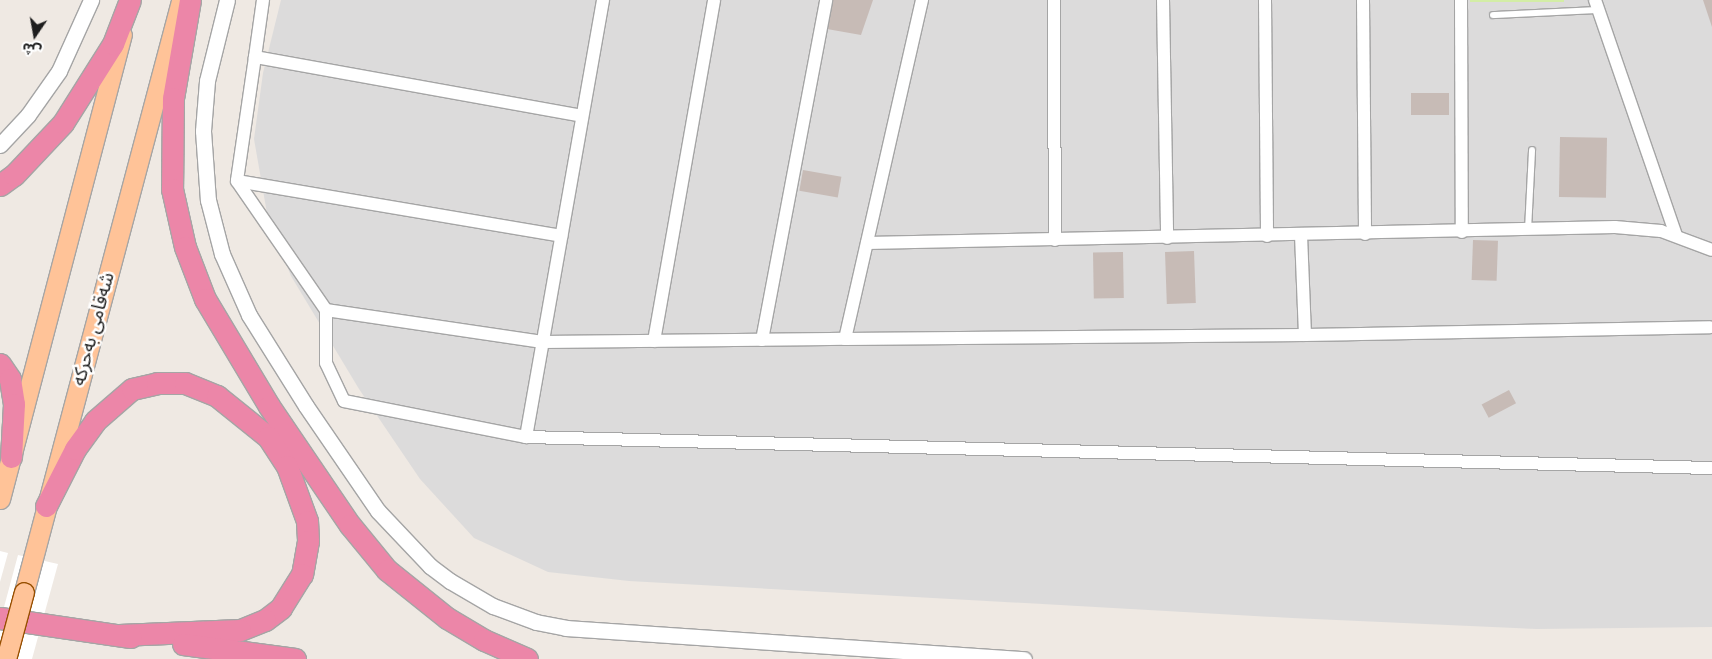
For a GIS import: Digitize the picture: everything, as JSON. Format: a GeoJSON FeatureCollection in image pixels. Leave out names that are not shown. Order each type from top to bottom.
{"type":"FeatureCollection","features":[{"type":"Feature","properties":{"kind":"highway"},"geometry":{"type":"LineString","coordinates":[[0,185],[14,175],[63,123],[113,44],[130,0]]}},
{"type":"Feature","properties":{"kind":"highway"},"geometry":{"type":"LineString","coordinates":[[190,0],[172,98],[172,188],[185,247],[205,299],[269,406],[350,525],[387,570],[446,618],[484,640],[527,659]]}},
{"type":"Feature","properties":{"kind":"highway"},"geometry":{"type":"LineString","coordinates":[[0,364],[10,379],[14,404],[11,457]]}},
{"type":"Feature","properties":{"kind":"highway"},"geometry":{"type":"LineString","coordinates":[[46,506],[75,450],[94,421],[132,389],[157,383],[186,383],[217,396],[268,437],[287,466],[307,521],[308,541],[302,574],[281,608],[266,620],[240,630],[215,634],[118,635]]}},
{"type":"Feature","properties":{"kind":"highway"},"geometry":{"type":"LineString","coordinates":[[0,618],[294,659]]}},
{"type":"Feature","properties":{"kind":"main road"},"geometry":{"type":"LineString","coordinates":[[0,499],[130,0]]}},
{"type":"Feature","properties":{"kind":"main road","name":"شەقامی بەحرکە"},"geometry":{"type":"LineString","coordinates":[[6,659],[182,0]]}},
{"type":"Feature","properties":{"kind":"street"},"geometry":{"type":"LineString","coordinates":[[0,145],[28,115],[59,71],[91,0]]}},
{"type":"Feature","properties":{"kind":"street"},"geometry":{"type":"LineString","coordinates":[[226,0],[207,81],[203,131],[206,190],[222,254],[249,315],[311,413],[378,511],[430,566],[450,581],[493,606],[536,622],[566,628],[1024,659]]}},
{"type":"Feature","properties":{"kind":"street"},"geometry":{"type":"LineString","coordinates":[[263,0],[237,181],[326,310],[326,363],[344,401],[526,437],[1712,468]]}},
{"type":"Feature","properties":{"kind":"street"},"geometry":{"type":"LineString","coordinates":[[526,437],[603,0]]}},
{"type":"Feature","properties":{"kind":"street"},"geometry":{"type":"LineString","coordinates":[[654,341],[714,0]]}},
{"type":"Feature","properties":{"kind":"street"},"geometry":{"type":"LineString","coordinates":[[762,340],[826,0]]}},
{"type":"Feature","properties":{"kind":"street"},"geometry":{"type":"LineString","coordinates":[[845,339],[922,0]]}},
{"type":"Feature","properties":{"kind":"street"},"geometry":{"type":"LineString","coordinates":[[1054,0],[1055,240]]}},
{"type":"Feature","properties":{"kind":"street"},"geometry":{"type":"LineString","coordinates":[[1163,0],[1168,238]]}},
{"type":"Feature","properties":{"kind":"street"},"geometry":{"type":"LineString","coordinates":[[1265,0],[1266,236]]}},
{"type":"Feature","properties":{"kind":"street"},"geometry":{"type":"LineString","coordinates":[[1363,0],[1365,234]]}},
{"type":"Feature","properties":{"kind":"street"},"geometry":{"type":"LineString","coordinates":[[1461,0],[1462,232]]}},
{"type":"Feature","properties":{"kind":"street"},"geometry":{"type":"LineString","coordinates":[[1597,5],[1676,235]]}},
{"type":"Feature","properties":{"kind":"street"},"geometry":{"type":"LineString","coordinates":[[255,57],[582,116]]}},
{"type":"Feature","properties":{"kind":"street"},"geometry":{"type":"LineString","coordinates":[[237,181],[561,236]]}},
{"type":"Feature","properties":{"kind":"street"},"geometry":{"type":"LineString","coordinates":[[867,243],[1630,227],[1676,235],[1710,247]]}},
{"type":"Feature","properties":{"kind":"street"},"geometry":{"type":"LineString","coordinates":[[1301,235],[1305,335]]}},
{"type":"Feature","properties":{"kind":"street"},"geometry":{"type":"LineString","coordinates":[[326,310],[543,342],[1305,335],[1710,327]]}},
{"type":"Feature","properties":{"kind":"lane"},"geometry":{"type":"LineString","coordinates":[[1493,15],[1597,5]]}},
{"type":"Feature","properties":{"kind":"lane"},"geometry":{"type":"LineString","coordinates":[[1528,230],[1532,150]]}},
{"type":"Feature","properties":{"kind":"shaded area"},"geometry":{"type":"Polygon","coordinates":[[[281,0],[1712,0],[1712,627],[1537,629],[1292,618],[629,581],[548,572],[474,538],[420,479],[359,389],[291,276],[268,219],[254,139],[263,73],[281,0]]]}},
{"type":"Feature","properties":{"kind":"green space"},"geometry":{"type":"Polygon","coordinates":[[[1470,0],[1564,0],[1564,2],[1470,2],[1470,0]]]}},
{"type":"Feature","properties":{"kind":"pier"},"geometry":{"type":"Polygon","coordinates":[[[0,551],[8,553],[0,582],[0,551]]]}},
{"type":"Feature","properties":{"kind":"pier"},"geometry":{"type":"Polygon","coordinates":[[[18,555],[58,564],[32,659],[0,659],[0,622],[18,555]]]}},
{"type":"Feature","properties":{"kind":"building"},"geometry":{"type":"Polygon","coordinates":[[[832,0],[873,0],[861,35],[827,29],[832,0]]]}},
{"type":"Feature","properties":{"kind":"building"},"geometry":{"type":"Polygon","coordinates":[[[1703,0],[1712,0],[1712,27],[1703,0]]]}},
{"type":"Feature","properties":{"kind":"building"},"geometry":{"type":"Polygon","coordinates":[[[1411,93],[1449,93],[1449,115],[1411,115],[1411,93]]]}},
{"type":"Feature","properties":{"kind":"building"},"geometry":{"type":"Polygon","coordinates":[[[1560,137],[1607,138],[1606,198],[1559,197],[1560,137]]]}},
{"type":"Feature","properties":{"kind":"building"},"geometry":{"type":"Polygon","coordinates":[[[803,170],[841,177],[838,197],[799,191],[803,170]]]}},
{"type":"Feature","properties":{"kind":"building"},"geometry":{"type":"Polygon","coordinates":[[[1473,240],[1498,241],[1497,281],[1472,280],[1473,240]]]}},
{"type":"Feature","properties":{"kind":"building"},"geometry":{"type":"Polygon","coordinates":[[[1194,251],[1196,303],[1167,304],[1165,252],[1194,251]]]}},
{"type":"Feature","properties":{"kind":"building"},"geometry":{"type":"Polygon","coordinates":[[[1123,252],[1124,298],[1094,299],[1093,253],[1123,252]]]}},
{"type":"Feature","properties":{"kind":"building"},"geometry":{"type":"Polygon","coordinates":[[[1509,390],[1516,403],[1489,418],[1482,405],[1509,390]]]}}]}
